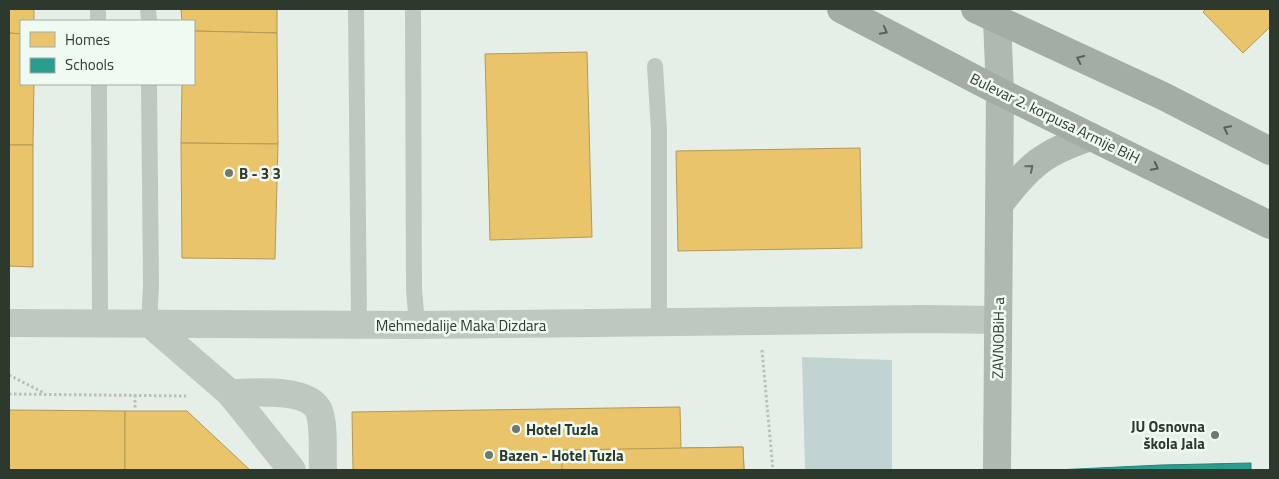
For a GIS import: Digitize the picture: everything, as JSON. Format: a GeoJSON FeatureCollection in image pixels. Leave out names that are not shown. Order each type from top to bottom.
{"type":"FeatureCollection","features":[{"type":"Feature","properties":{"kind":"main road","name":"Bulevar 2. korpusa Armije BiH"},"geometry":{"type":"LineString","coordinates":[[841,9],[1000,92],[1270,225]]}},
{"type":"Feature","properties":{"kind":"main road"},"geometry":{"type":"LineString","coordinates":[[989,13],[1163,96],[1270,151]]}},
{"type":"Feature","properties":{"kind":"street"},"geometry":{"type":"LineString","coordinates":[[989,13],[1000,92],[999,206]]}},
{"type":"Feature","properties":{"kind":"street"},"geometry":{"type":"LineString","coordinates":[[999,206],[1021,176],[1044,156],[1066,145],[1091,137]]}},
{"type":"Feature","properties":{"kind":"street","name":"ZAVNOBiH-a"},"geometry":{"type":"LineString","coordinates":[[997,470],[999,206]]}},
{"type":"Feature","properties":{"kind":"street","name":"Mehmedalije Maka Dizdara"},"geometry":{"type":"LineString","coordinates":[[9,323],[417,325],[924,319],[998,320]]}},
{"type":"Feature","properties":{"kind":"street"},"geometry":{"type":"LineString","coordinates":[[149,323],[230,393],[292,470]]}},
{"type":"Feature","properties":{"kind":"street"},"geometry":{"type":"LineString","coordinates":[[230,393],[295,394],[311,402],[318,408],[321,424],[323,470]]}},
{"type":"Feature","properties":{"kind":"lane"},"geometry":{"type":"LineString","coordinates":[[356,9],[359,325]]}},
{"type":"Feature","properties":{"kind":"lane"},"geometry":{"type":"LineString","coordinates":[[413,9],[414,289],[417,325]]}},
{"type":"Feature","properties":{"kind":"lane"},"geometry":{"type":"LineString","coordinates":[[655,66],[659,130],[659,323]]}},
{"type":"Feature","properties":{"kind":"lane"},"geometry":{"type":"LineString","coordinates":[[99,85],[100,323]]}},
{"type":"Feature","properties":{"kind":"lane"},"geometry":{"type":"LineString","coordinates":[[149,85],[151,286],[149,323]]}},
{"type":"Feature","properties":{"kind":"path"},"geometry":{"type":"LineString","coordinates":[[762,350],[773,470]]}},
{"type":"Feature","properties":{"kind":"path"},"geometry":{"type":"LineString","coordinates":[[9,375],[46,394]]}},
{"type":"Feature","properties":{"kind":"path"},"geometry":{"type":"LineString","coordinates":[[9,394],[187,396]]}},
{"type":"Feature","properties":{"kind":"path"},"geometry":{"type":"LineString","coordinates":[[135,395],[135,411]]}},
{"type":"Feature","properties":{"kind":"shaded area"},"geometry":{"type":"Polygon","coordinates":[[[802,357],[892,360],[892,470],[805,470],[802,357]]]}},
{"type":"Feature","properties":{"kind":"building: Homes"},"geometry":{"type":"Polygon","coordinates":[[[9,9],[34,9],[34,20],[20,20],[20,34],[9,33],[9,9]]]}},
{"type":"Feature","properties":{"kind":"building: Homes"},"geometry":{"type":"Polygon","coordinates":[[[181,9],[277,9],[277,33],[195,31],[195,20],[182,20],[181,9]]]}},
{"type":"Feature","properties":{"kind":"building: Homes"},"geometry":{"type":"Polygon","coordinates":[[[1206,9],[1270,9],[1270,27],[1243,53],[1203,12],[1206,9]]]}},
{"type":"Feature","properties":{"kind":"building: Homes"},"geometry":{"type":"Polygon","coordinates":[[[195,31],[277,33],[278,144],[181,143],[182,85],[195,85],[195,31]]]}},
{"type":"Feature","properties":{"kind":"building: Homes"},"geometry":{"type":"Polygon","coordinates":[[[9,33],[20,34],[20,85],[34,85],[33,145],[9,145],[9,33]]]}},
{"type":"Feature","properties":{"kind":"building: Homes"},"geometry":{"type":"Polygon","coordinates":[[[587,52],[592,237],[490,240],[485,54],[587,52]]]}},
{"type":"Feature","properties":{"kind":"building: Homes","name":"B - 3 3"},"geometry":{"type":"Polygon","coordinates":[[[181,143],[278,144],[275,259],[182,258],[181,143]]]}},
{"type":"Feature","properties":{"kind":"building: Homes"},"geometry":{"type":"Polygon","coordinates":[[[9,145],[33,145],[33,267],[9,266],[9,145]]]}},
{"type":"Feature","properties":{"kind":"building: Homes"},"geometry":{"type":"Polygon","coordinates":[[[860,148],[862,248],[678,251],[676,151],[860,148]]]}},
{"type":"Feature","properties":{"kind":"building: Homes","name":"Hotel Tuzla"},"geometry":{"type":"Polygon","coordinates":[[[680,407],[681,448],[743,447],[744,470],[353,470],[352,412],[680,407]]]}},
{"type":"Feature","properties":{"kind":"building: Homes"},"geometry":{"type":"Polygon","coordinates":[[[9,410],[125,411],[125,470],[9,470],[9,410]]]}},
{"type":"Feature","properties":{"kind":"building: Homes"},"geometry":{"type":"Polygon","coordinates":[[[125,411],[187,411],[250,470],[125,470],[125,411]]]}},
{"type":"Feature","properties":{"kind":"building: Homes"},"geometry":{"type":"Polygon","coordinates":[[[743,447],[744,470],[562,470],[562,450],[743,447]]]}},
{"type":"Feature","properties":{"kind":"building: Schools","name":"JU Osnovna škola Jala"},"geometry":{"type":"Polygon","coordinates":[[[1251,463],[1251,470],[1056,470],[1161,465],[1251,463]]]}},
{"type":"Feature","properties":{"kind":"place","name":"B - 3 3"},"geometry":{"type":"Point","coordinates":[229,173]}},
{"type":"Feature","properties":{"kind":"place","name":"Hotel Tuzla"},"geometry":{"type":"Point","coordinates":[516,429]}},
{"type":"Feature","properties":{"kind":"place","name":"JU Osnovna škola Jala"},"geometry":{"type":"Point","coordinates":[1215,435]}},
{"type":"Feature","properties":{"kind":"place","name":"Bazen - Hotel Tuzla"},"geometry":{"type":"Point","coordinates":[489,455]}}]}
